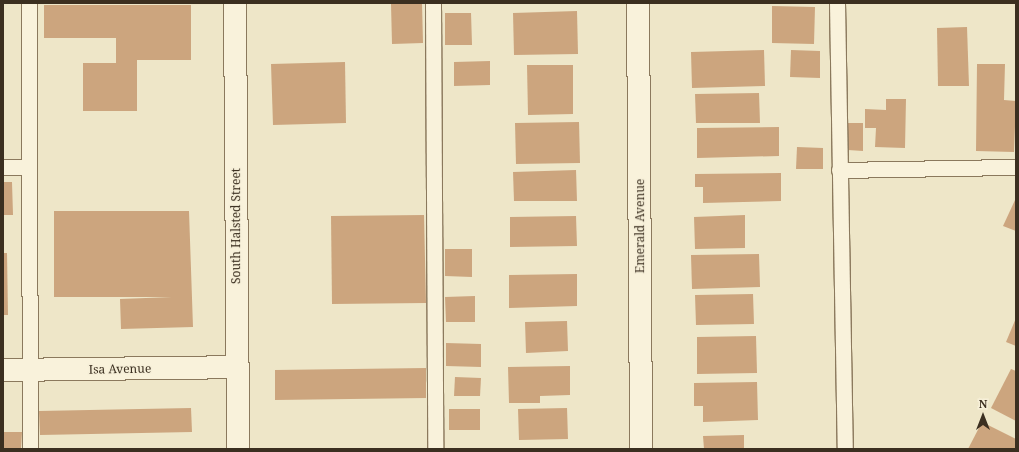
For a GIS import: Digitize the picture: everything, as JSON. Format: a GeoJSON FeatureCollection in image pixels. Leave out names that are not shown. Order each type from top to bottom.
{"type":"FeatureCollection","features":[{"type":"Feature","properties":{"kind":"street","name":"South Halsted Street"},"geometry":{"type":"LineString","coordinates":[[235,3],[238,449]]}},
{"type":"Feature","properties":{"kind":"street","name":"Emerald Avenue"},"geometry":{"type":"LineString","coordinates":[[638,3],[641,449]]}},
{"type":"Feature","properties":{"kind":"street","name":"Isa Avenue"},"geometry":{"type":"LineString","coordinates":[[3,370],[237,367]]}},
{"type":"Feature","properties":{"kind":"lane"},"geometry":{"type":"LineString","coordinates":[[29,3],[28,370],[30,449]]}},
{"type":"Feature","properties":{"kind":"lane"},"geometry":{"type":"LineString","coordinates":[[433,3],[435,449]]}},
{"type":"Feature","properties":{"kind":"lane"},"geometry":{"type":"LineString","coordinates":[[837,3],[845,449]]}},
{"type":"Feature","properties":{"kind":"lane"},"geometry":{"type":"LineString","coordinates":[[3,167],[28,167]]}},
{"type":"Feature","properties":{"kind":"lane"},"geometry":{"type":"LineString","coordinates":[[839,170],[1016,167]]}},
{"type":"Feature","properties":{"kind":"building"},"geometry":{"type":"Polygon","coordinates":[[[422,3],[423,43],[392,44],[391,4],[422,3]]]}},
{"type":"Feature","properties":{"kind":"building"},"geometry":{"type":"Polygon","coordinates":[[[44,5],[191,5],[191,60],[137,60],[137,111],[83,111],[83,63],[116,63],[116,38],[44,38],[44,5]]]}},
{"type":"Feature","properties":{"kind":"building"},"geometry":{"type":"Polygon","coordinates":[[[772,6],[815,7],[814,44],[772,43],[772,6]]]}},
{"type":"Feature","properties":{"kind":"building"},"geometry":{"type":"Polygon","coordinates":[[[577,11],[578,54],[514,55],[513,13],[577,11]]]}},
{"type":"Feature","properties":{"kind":"building"},"geometry":{"type":"Polygon","coordinates":[[[445,13],[471,13],[472,45],[445,45],[445,13]]]}},
{"type":"Feature","properties":{"kind":"building"},"geometry":{"type":"Polygon","coordinates":[[[967,27],[969,86],[938,86],[937,28],[967,27]]]}},
{"type":"Feature","properties":{"kind":"building"},"geometry":{"type":"Polygon","coordinates":[[[764,50],[765,86],[692,88],[691,52],[764,50]]]}},
{"type":"Feature","properties":{"kind":"building"},"geometry":{"type":"Polygon","coordinates":[[[791,50],[820,51],[820,78],[790,77],[791,50]]]}},
{"type":"Feature","properties":{"kind":"building"},"geometry":{"type":"Polygon","coordinates":[[[490,61],[490,85],[454,86],[454,62],[490,61]]]}},
{"type":"Feature","properties":{"kind":"building"},"geometry":{"type":"Polygon","coordinates":[[[345,62],[346,123],[273,125],[271,64],[345,62]]]}},
{"type":"Feature","properties":{"kind":"building"},"geometry":{"type":"Polygon","coordinates":[[[977,64],[1005,64],[1004,100],[1016,101],[1014,152],[976,151],[977,64]]]}},
{"type":"Feature","properties":{"kind":"building"},"geometry":{"type":"Polygon","coordinates":[[[527,65],[573,65],[573,114],[528,115],[527,65]]]}},
{"type":"Feature","properties":{"kind":"building"},"geometry":{"type":"Polygon","coordinates":[[[759,93],[760,123],[696,123],[695,94],[759,93]]]}},
{"type":"Feature","properties":{"kind":"building"},"geometry":{"type":"Polygon","coordinates":[[[886,99],[906,99],[905,148],[875,147],[876,128],[865,128],[865,109],[886,110],[886,99]]]}},
{"type":"Feature","properties":{"kind":"building"},"geometry":{"type":"Polygon","coordinates":[[[579,122],[580,163],[516,164],[515,123],[579,122]]]}},
{"type":"Feature","properties":{"kind":"building"},"geometry":{"type":"Polygon","coordinates":[[[848,123],[863,123],[863,151],[848,150],[848,123]]]}},
{"type":"Feature","properties":{"kind":"building"},"geometry":{"type":"Polygon","coordinates":[[[779,127],[779,156],[697,158],[697,128],[779,127]]]}},
{"type":"Feature","properties":{"kind":"building"},"geometry":{"type":"Polygon","coordinates":[[[797,147],[823,148],[823,169],[796,169],[797,147]]]}},
{"type":"Feature","properties":{"kind":"building"},"geometry":{"type":"Polygon","coordinates":[[[576,170],[577,201],[514,201],[513,172],[576,170]]]}},
{"type":"Feature","properties":{"kind":"building"},"geometry":{"type":"Polygon","coordinates":[[[781,173],[781,201],[703,203],[703,187],[695,187],[695,174],[781,173]]]}},
{"type":"Feature","properties":{"kind":"building"},"geometry":{"type":"Polygon","coordinates":[[[3,182],[12,182],[13,215],[3,215],[3,182]]]}},
{"type":"Feature","properties":{"kind":"building"},"geometry":{"type":"Polygon","coordinates":[[[1015,200],[1016,201],[1016,231],[1003,226],[1015,200]]]}},
{"type":"Feature","properties":{"kind":"building"},"geometry":{"type":"Polygon","coordinates":[[[54,211],[189,211],[193,327],[121,329],[120,299],[172,297],[54,297],[54,211]]]}},
{"type":"Feature","properties":{"kind":"building"},"geometry":{"type":"Polygon","coordinates":[[[424,215],[426,303],[332,304],[331,216],[424,215]]]}},
{"type":"Feature","properties":{"kind":"building"},"geometry":{"type":"Polygon","coordinates":[[[745,215],[745,248],[695,249],[694,217],[745,215]]]}},
{"type":"Feature","properties":{"kind":"building"},"geometry":{"type":"Polygon","coordinates":[[[576,216],[577,246],[510,247],[510,217],[576,216]]]}},
{"type":"Feature","properties":{"kind":"building"},"geometry":{"type":"Polygon","coordinates":[[[445,249],[472,249],[472,277],[445,276],[445,249]]]}},
{"type":"Feature","properties":{"kind":"building"},"geometry":{"type":"Polygon","coordinates":[[[3,253],[7,253],[8,315],[3,315],[3,253]]]}},
{"type":"Feature","properties":{"kind":"building"},"geometry":{"type":"Polygon","coordinates":[[[759,254],[760,287],[692,289],[691,255],[759,254]]]}},
{"type":"Feature","properties":{"kind":"building"},"geometry":{"type":"Polygon","coordinates":[[[577,274],[577,306],[509,308],[509,275],[577,274]]]}},
{"type":"Feature","properties":{"kind":"building"},"geometry":{"type":"Polygon","coordinates":[[[753,294],[754,324],[696,325],[695,295],[753,294]]]}},
{"type":"Feature","properties":{"kind":"building"},"geometry":{"type":"Polygon","coordinates":[[[475,296],[475,322],[446,322],[445,297],[475,296]]]}},
{"type":"Feature","properties":{"kind":"building"},"geometry":{"type":"Polygon","coordinates":[[[1016,318],[1016,346],[1006,342],[1016,318]]]}},
{"type":"Feature","properties":{"kind":"building"},"geometry":{"type":"Polygon","coordinates":[[[567,321],[568,351],[526,353],[525,322],[567,321]]]}},
{"type":"Feature","properties":{"kind":"building"},"geometry":{"type":"Polygon","coordinates":[[[756,336],[757,373],[697,374],[697,337],[756,336]]]}},
{"type":"Feature","properties":{"kind":"building"},"geometry":{"type":"Polygon","coordinates":[[[446,343],[481,344],[481,367],[446,366],[446,343]]]}},
{"type":"Feature","properties":{"kind":"building"},"geometry":{"type":"Polygon","coordinates":[[[570,366],[570,395],[540,396],[540,403],[509,403],[508,367],[570,366]]]}},
{"type":"Feature","properties":{"kind":"building"},"geometry":{"type":"Polygon","coordinates":[[[426,368],[426,398],[275,400],[275,370],[426,368]]]}},
{"type":"Feature","properties":{"kind":"building"},"geometry":{"type":"Polygon","coordinates":[[[1011,369],[1016,371],[1016,421],[991,408],[1011,369]]]}},
{"type":"Feature","properties":{"kind":"building"},"geometry":{"type":"Polygon","coordinates":[[[455,377],[481,378],[480,396],[454,396],[455,377]]]}},
{"type":"Feature","properties":{"kind":"building"},"geometry":{"type":"Polygon","coordinates":[[[757,382],[758,420],[703,422],[703,406],[694,406],[694,383],[757,382]]]}},
{"type":"Feature","properties":{"kind":"building"},"geometry":{"type":"Polygon","coordinates":[[[191,408],[192,432],[40,435],[39,411],[191,408]]]}},
{"type":"Feature","properties":{"kind":"building"},"geometry":{"type":"Polygon","coordinates":[[[567,408],[568,439],[519,440],[518,409],[567,408]]]}},
{"type":"Feature","properties":{"kind":"building"},"geometry":{"type":"Polygon","coordinates":[[[449,409],[480,409],[480,430],[449,430],[449,409]]]}},
{"type":"Feature","properties":{"kind":"building"},"geometry":{"type":"Polygon","coordinates":[[[982,422],[1016,439],[1016,449],[968,449],[982,422]]]}},
{"type":"Feature","properties":{"kind":"building"},"geometry":{"type":"Polygon","coordinates":[[[3,432],[22,432],[21,449],[3,449],[3,432]]]}},
{"type":"Feature","properties":{"kind":"building"},"geometry":{"type":"Polygon","coordinates":[[[744,435],[744,449],[704,449],[703,436],[744,435]]]}}]}
